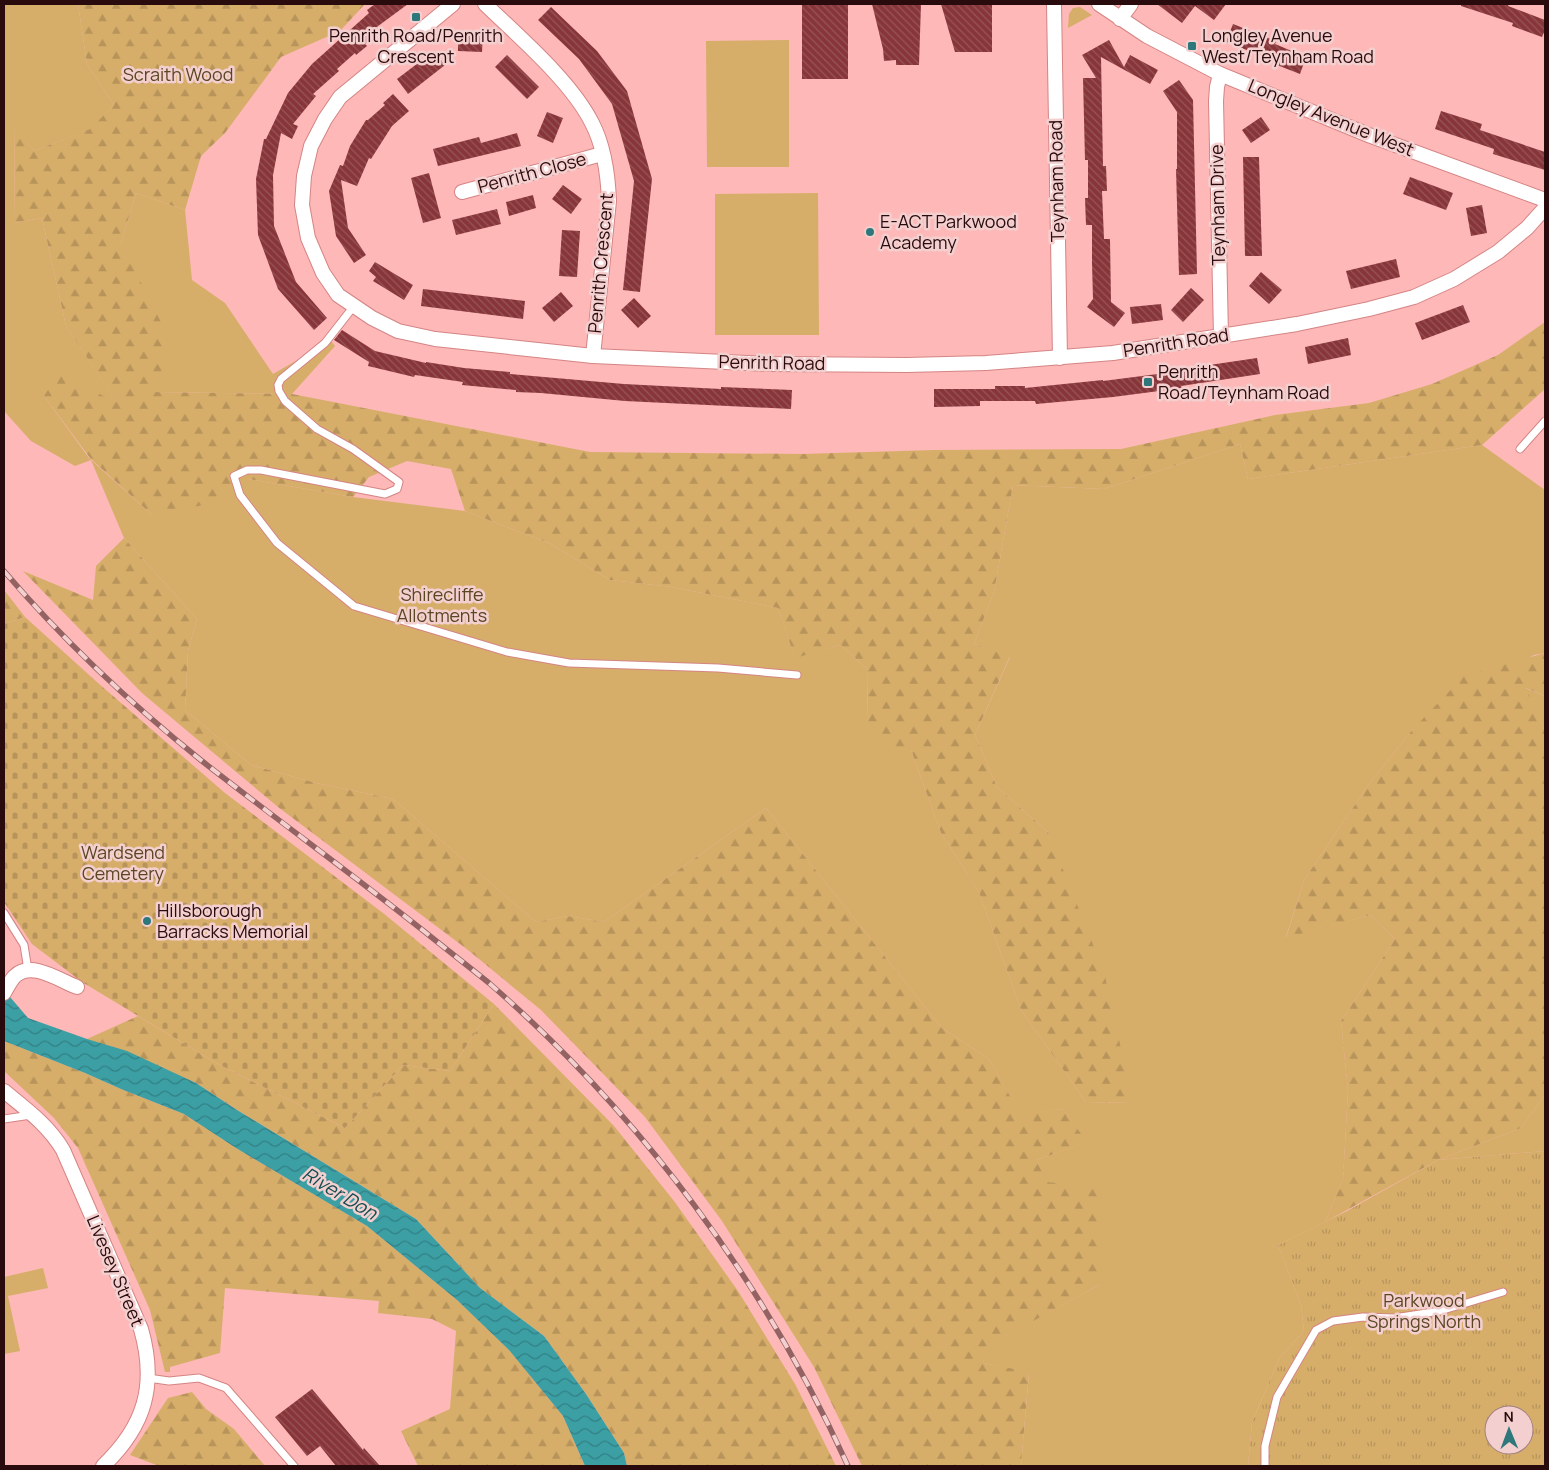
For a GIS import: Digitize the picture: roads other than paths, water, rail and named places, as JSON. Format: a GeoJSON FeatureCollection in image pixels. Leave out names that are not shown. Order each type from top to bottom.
{"type":"FeatureCollection","features":[{"type":"Feature","properties":{"kind":"street","name":"Penrith Road"},"geometry":{"type":"LineString","coordinates":[[453,4],[340,97],[324,119],[311,146],[304,176],[302,205],[308,238],[324,272],[338,295],[372,318],[398,331],[435,339],[593,356],[771,364],[907,366],[986,363],[1113,353],[1297,324],[1369,310],[1414,297],[1454,279],[1498,252],[1527,228],[1545,208]]}},
{"type":"Feature","properties":{"kind":"street","name":"Penrith Crescent"},"geometry":{"type":"LineString","coordinates":[[485,4],[559,78],[577,99],[592,123],[602,154],[608,175],[609,200],[593,356]]}},
{"type":"Feature","properties":{"kind":"street","name":"Teynham Road"},"geometry":{"type":"LineString","coordinates":[[1054,4],[1060,358]]}},
{"type":"Feature","properties":{"kind":"street","name":"Longley Avenue West"},"geometry":{"type":"LineString","coordinates":[[1099,4],[1147,36],[1220,74],[1371,136],[1545,200]]}},
{"type":"Feature","properties":{"kind":"street"},"geometry":{"type":"LineString","coordinates":[[1120,19],[1131,4]]}},
{"type":"Feature","properties":{"kind":"street","name":"Teynham Drive"},"geometry":{"type":"LineString","coordinates":[[1220,74],[1216,101],[1221,336]]}},
{"type":"Feature","properties":{"kind":"street","name":"Penrith Close"},"geometry":{"type":"LineString","coordinates":[[462,192],[602,154]]}},
{"type":"Feature","properties":{"kind":"street"},"geometry":{"type":"LineString","coordinates":[[6,989],[16,975],[28,970],[41,972],[78,988]]}},
{"type":"Feature","properties":{"kind":"street","name":"Livesey Street"},"geometry":{"type":"LineString","coordinates":[[4,1091],[34,1115],[52,1134],[63,1150],[137,1320],[146,1348],[148,1378],[145,1402],[136,1425],[124,1444],[103,1466]]}},
{"type":"Feature","properties":{"kind":"lane"},"geometry":{"type":"LineString","coordinates":[[354,306],[325,342],[281,380],[278,385],[279,391],[285,401],[317,429],[353,450],[399,482],[397,489],[385,494],[261,470],[247,470],[234,476],[240,495],[277,543],[354,606],[508,652],[569,664],[718,668],[796,675]]}},
{"type":"Feature","properties":{"kind":"lane"},"geometry":{"type":"LineString","coordinates":[[1520,449],[1545,421]]}},
{"type":"Feature","properties":{"kind":"lane"},"geometry":{"type":"LineString","coordinates":[[4,914],[24,944],[28,970]]}},
{"type":"Feature","properties":{"kind":"lane"},"geometry":{"type":"LineString","coordinates":[[4,1119],[34,1115]]}},
{"type":"Feature","properties":{"kind":"lane"},"geometry":{"type":"LineString","coordinates":[[1265,1466],[1265,1446],[1277,1397],[1316,1330],[1333,1321],[1363,1317],[1394,1318],[1440,1311],[1503,1292]]}},
{"type":"Feature","properties":{"kind":"lane"},"geometry":{"type":"LineString","coordinates":[[148,1378],[169,1381],[199,1378],[226,1388],[294,1466]]}},
{"type":"Feature","properties":{"kind":"water","name":"River Don"},"geometry":{"type":"Polygon","coordinates":[[[4,990],[28,1018],[127,1051],[196,1083],[416,1219],[480,1288],[544,1336],[586,1394],[624,1453],[627,1466],[585,1466],[563,1416],[509,1350],[457,1300],[367,1226],[236,1148],[184,1114],[4,1041],[4,990]]]}},
{"type":"Feature","properties":{"kind":"railway"},"geometry":{"type":"LineString","coordinates":[[4,571],[50,622],[149,717],[202,761],[489,983],[545,1034],[598,1089],[648,1146],[694,1205],[738,1267],[778,1332],[815,1398],[848,1466]]}},
{"type":"Feature","properties":{"kind":"place","name":"Penrith Road/Penrith Crescent"},"geometry":{"type":"Point","coordinates":[416,17]}},
{"type":"Feature","properties":{"kind":"place","name":"Longley Avenue West/Teynham Road"},"geometry":{"type":"Point","coordinates":[1192,46]}},
{"type":"Feature","properties":{"kind":"place","name":"E-ACT Parkwood Academy"},"geometry":{"type":"Point","coordinates":[870,232]}},
{"type":"Feature","properties":{"kind":"place","name":"Penrith Road/Teynham Road"},"geometry":{"type":"Point","coordinates":[1148,382]}},
{"type":"Feature","properties":{"kind":"place","name":"Hillsborough Barracks Memorial"},"geometry":{"type":"Point","coordinates":[147,921]}},
{"type":"Feature","properties":{"kind":"park label","name":"Scraith Wood"},"geometry":{"type":"Point","coordinates":[178,75]}},
{"type":"Feature","properties":{"kind":"park label","name":"Shirecliffe Allotments"},"geometry":{"type":"Point","coordinates":[442,605]}},
{"type":"Feature","properties":{"kind":"park label","name":"Wardsend Cemetery"},"geometry":{"type":"Point","coordinates":[123,863]}},
{"type":"Feature","properties":{"kind":"park label","name":"Parkwood Springs North"},"geometry":{"type":"Point","coordinates":[1424,1311]}}]}
